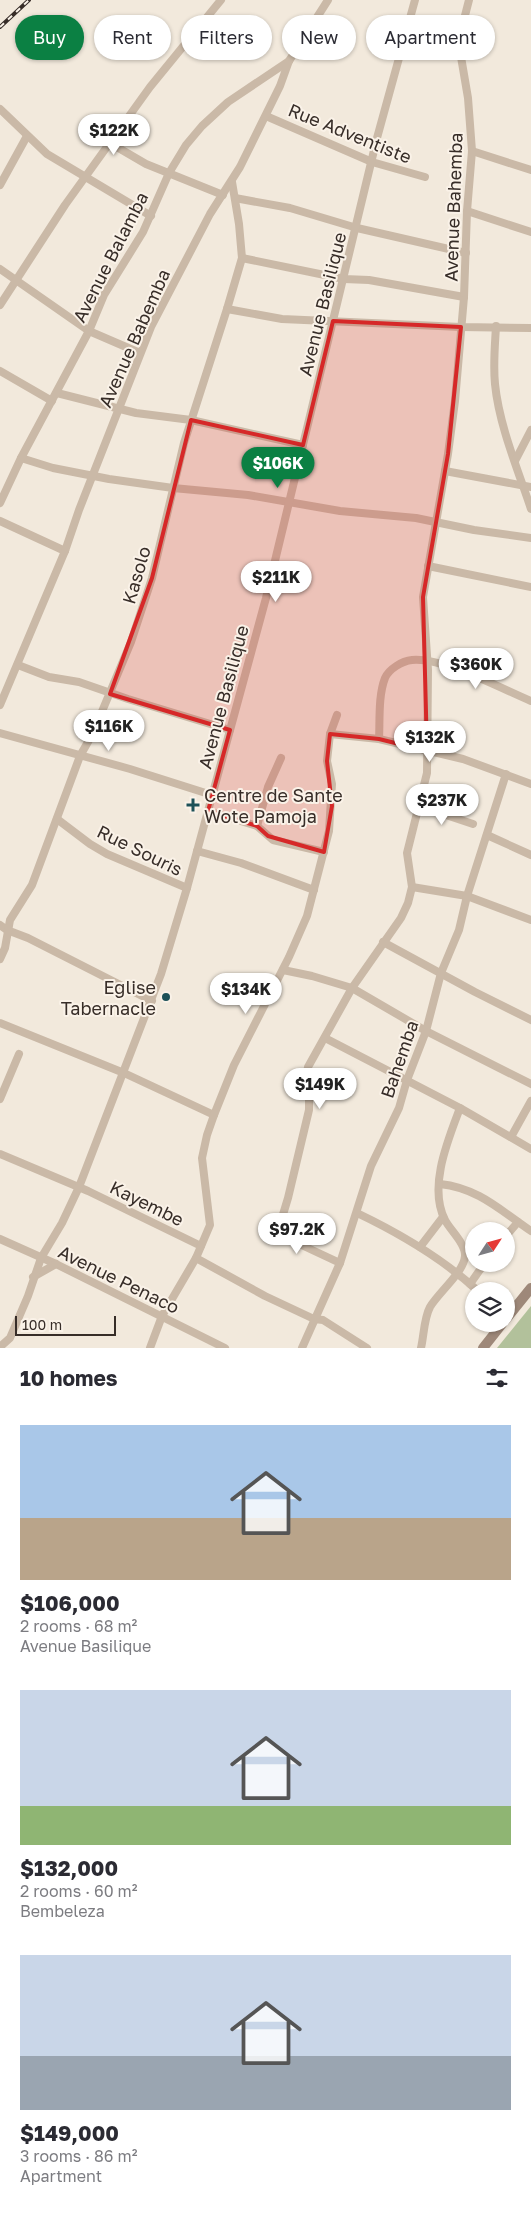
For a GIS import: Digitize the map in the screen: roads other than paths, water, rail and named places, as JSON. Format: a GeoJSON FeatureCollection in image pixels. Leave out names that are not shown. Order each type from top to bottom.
{"type":"FeatureCollection","features":[{"type":"Feature","properties":{"kind":"main road"},"geometry":{"type":"LineString","coordinates":[[515,1307],[531,1288]]}},
{"type":"Feature","properties":{"kind":"main road"},"geometry":{"type":"LineString","coordinates":[[483,1348],[495,1332]]}},
{"type":"Feature","properties":{"kind":"street"},"geometry":{"type":"LineString","coordinates":[[0,305],[85,177],[150,87],[221,0]]}},
{"type":"Feature","properties":{"kind":"street","name":"Avenue Babemba"},"geometry":{"type":"LineString","coordinates":[[0,705],[65,550],[140,353],[170,288],[210,214],[232,182],[266,116],[289,61],[328,0]]}},
{"type":"Feature","properties":{"kind":"street","name":"Avenue Basilique"},"geometry":{"type":"LineString","coordinates":[[0,1347],[10,1338],[28,1296],[41,1258],[62,1223],[79,1187],[152,1001],[187,888],[266,598],[372,162],[415,0]]}},
{"type":"Feature","properties":{"kind":"street","name":"Avenue Bahemba"},"geometry":{"type":"LineString","coordinates":[[412,887],[406,853],[427,774],[429,728],[423,597],[437,522],[455,401],[464,297],[467,211],[472,151],[468,98],[460,51],[460,31],[469,0]]}},
{"type":"Feature","properties":{"kind":"street","name":"Avenue Balamba"},"geometry":{"type":"LineString","coordinates":[[0,503],[21,458],[89,331],[104,295],[143,232],[169,173],[189,141],[228,102],[289,61]]}},
{"type":"Feature","properties":{"kind":"street"},"geometry":{"type":"LineString","coordinates":[[0,109],[47,154],[151,216]]}},
{"type":"Feature","properties":{"kind":"street","name":"Rue Adventiste"},"geometry":{"type":"LineString","coordinates":[[266,116],[372,162],[424,177]]}},
{"type":"Feature","properties":{"kind":"street"},"geometry":{"type":"LineString","coordinates":[[0,185],[27,136]]}},
{"type":"Feature","properties":{"kind":"street"},"geometry":{"type":"LineString","coordinates":[[110,143],[146,164],[223,195]]}},
{"type":"Feature","properties":{"kind":"street"},"geometry":{"type":"LineString","coordinates":[[472,151],[531,170]]}},
{"type":"Feature","properties":{"kind":"street","name":"Kasolo"},"geometry":{"type":"LineString","coordinates":[[0,959],[5,948],[10,920],[32,886],[80,756],[88,745],[131,642],[152,578],[172,488],[191,420],[242,258],[236,198],[232,182]]}},
{"type":"Feature","properties":{"kind":"street"},"geometry":{"type":"LineString","coordinates":[[236,198],[290,208],[357,228],[466,253]]}},
{"type":"Feature","properties":{"kind":"street"},"geometry":{"type":"LineString","coordinates":[[467,211],[531,232]]}},
{"type":"Feature","properties":{"kind":"street"},"geometry":{"type":"LineString","coordinates":[[242,258],[344,279],[369,280],[464,297]]}},
{"type":"Feature","properties":{"kind":"street"},"geometry":{"type":"LineString","coordinates":[[0,269],[16,282],[89,331],[140,353]]}},
{"type":"Feature","properties":{"kind":"street"},"geometry":{"type":"LineString","coordinates":[[227,309],[282,318],[461,327],[531,328]]}},
{"type":"Feature","properties":{"kind":"street"},"geometry":{"type":"LineString","coordinates":[[496,326],[495,386],[500,412],[515,461],[527,487],[531,509]]}},
{"type":"Feature","properties":{"kind":"street"},"geometry":{"type":"LineString","coordinates":[[0,371],[52,401]]}},
{"type":"Feature","properties":{"kind":"street"},"geometry":{"type":"LineString","coordinates":[[57,392],[119,409],[191,420],[303,445]]}},
{"type":"Feature","properties":{"kind":"street"},"geometry":{"type":"LineString","coordinates":[[515,461],[531,430]]}},
{"type":"Feature","properties":{"kind":"street"},"geometry":{"type":"LineString","coordinates":[[21,458],[53,468],[92,476],[172,488],[248,495],[340,511],[389,515],[531,538]]}},
{"type":"Feature","properties":{"kind":"street"},"geometry":{"type":"LineString","coordinates":[[445,472],[527,487]]}},
{"type":"Feature","properties":{"kind":"street"},"geometry":{"type":"LineString","coordinates":[[0,522],[65,550]]}},
{"type":"Feature","properties":{"kind":"street"},"geometry":{"type":"LineString","coordinates":[[428,566],[531,587]]}},
{"type":"Feature","properties":{"kind":"street"},"geometry":{"type":"LineString","coordinates":[[379,739],[385,679],[390,670],[412,660],[446,665],[531,701]]}},
{"type":"Feature","properties":{"kind":"street"},"geometry":{"type":"LineString","coordinates":[[18,665],[49,677],[79,682],[110,694],[230,730]]}},
{"type":"Feature","properties":{"kind":"street"},"geometry":{"type":"LineString","coordinates":[[150,1348],[162,1316],[196,1258],[210,1225],[202,1158],[214,1115],[234,1065],[283,970],[306,916],[314,890],[324,852],[332,806],[332,784],[327,761],[330,734],[337,716]]}},
{"type":"Feature","properties":{"kind":"street"},"geometry":{"type":"LineString","coordinates":[[0,733],[130,768],[212,795]]}},
{"type":"Feature","properties":{"kind":"street"},"geometry":{"type":"LineString","coordinates":[[330,734],[379,739],[463,759],[531,784]]}},
{"type":"Feature","properties":{"kind":"street"},"geometry":{"type":"LineString","coordinates":[[257,826],[268,787],[281,758]]}},
{"type":"Feature","properties":{"kind":"street","name":"Bahemba"},"geometry":{"type":"LineString","coordinates":[[302,1348],[340,1263],[372,1166],[399,1108],[407,1080],[426,1031],[441,973],[459,930],[467,896],[506,774]]}},
{"type":"Feature","properties":{"kind":"street"},"geometry":{"type":"LineString","coordinates":[[418,806],[473,824]]}},
{"type":"Feature","properties":{"kind":"street"},"geometry":{"type":"LineString","coordinates":[[208,811],[257,826],[273,840],[324,852]]}},
{"type":"Feature","properties":{"kind":"street","name":"Rue Souris"},"geometry":{"type":"LineString","coordinates":[[57,819],[90,844],[107,854],[187,888]]}},
{"type":"Feature","properties":{"kind":"street"},"geometry":{"type":"LineString","coordinates":[[486,835],[531,855]]}},
{"type":"Feature","properties":{"kind":"street"},"geometry":{"type":"LineString","coordinates":[[197,851],[241,862],[314,890]]}},
{"type":"Feature","properties":{"kind":"street"},"geometry":{"type":"LineString","coordinates":[[340,1263],[278,1233],[309,1110],[309,1086],[306,1073],[352,988],[401,918],[408,903],[412,887],[467,896],[531,920]]}},
{"type":"Feature","properties":{"kind":"street"},"geometry":{"type":"LineString","coordinates":[[0,925],[152,1001]]}},
{"type":"Feature","properties":{"kind":"street"},"geometry":{"type":"LineString","coordinates":[[383,942],[531,1020]]}},
{"type":"Feature","properties":{"kind":"street"},"geometry":{"type":"LineString","coordinates":[[283,970],[312,976],[352,988],[426,1031],[531,1084]]}},
{"type":"Feature","properties":{"kind":"street"},"geometry":{"type":"LineString","coordinates":[[0,1022],[124,1073],[214,1115]]}},
{"type":"Feature","properties":{"kind":"street"},"geometry":{"type":"LineString","coordinates":[[325,1038],[460,1108],[531,1149]]}},
{"type":"Feature","properties":{"kind":"street"},"geometry":{"type":"LineString","coordinates":[[0,1099],[19,1054]]}},
{"type":"Feature","properties":{"kind":"street"},"geometry":{"type":"LineString","coordinates":[[511,1138],[530,1105]]}},
{"type":"Feature","properties":{"kind":"street"},"geometry":{"type":"LineString","coordinates":[[421,1348],[429,1309],[439,1293],[458,1272],[465,1254],[443,1217],[439,1199],[441,1162],[460,1108]]}},
{"type":"Feature","properties":{"kind":"street","name":"Kayembe"},"geometry":{"type":"LineString","coordinates":[[0,1154],[79,1187],[201,1246]]}},
{"type":"Feature","properties":{"kind":"street"},"geometry":{"type":"LineString","coordinates":[[440,1184],[474,1192],[531,1231]]}},
{"type":"Feature","properties":{"kind":"street"},"geometry":{"type":"LineString","coordinates":[[356,1214],[405,1237],[458,1272],[468,1282]]}},
{"type":"Feature","properties":{"kind":"street"},"geometry":{"type":"LineString","coordinates":[[420,1247],[443,1217]]}},
{"type":"Feature","properties":{"kind":"street"},"geometry":{"type":"LineString","coordinates":[[515,1226],[518,1222]]}},
{"type":"Feature","properties":{"kind":"street","name":"Avenue Penaco"},"geometry":{"type":"LineString","coordinates":[[0,1239],[56,1264],[225,1348]]}},
{"type":"Feature","properties":{"kind":"street"},"geometry":{"type":"LineString","coordinates":[[196,1258],[265,1296],[314,1318],[323,1320],[367,1348]]}},
{"type":"Feature","properties":{"kind":"street"},"geometry":{"type":"LineString","coordinates":[[33,1278],[56,1264]]}},
{"type":"Feature","properties":{"kind":"railway"},"geometry":{"type":"LineString","coordinates":[[0,27],[29,0]]}},
{"type":"Feature","properties":{"kind":"place","name":"Centre de Sante Wote Pamoja"},"geometry":{"type":"Point","coordinates":[193,805]}},
{"type":"Feature","properties":{"kind":"place","name":"Eglise Tabernacle"},"geometry":{"type":"Point","coordinates":[166,997]}}]}
